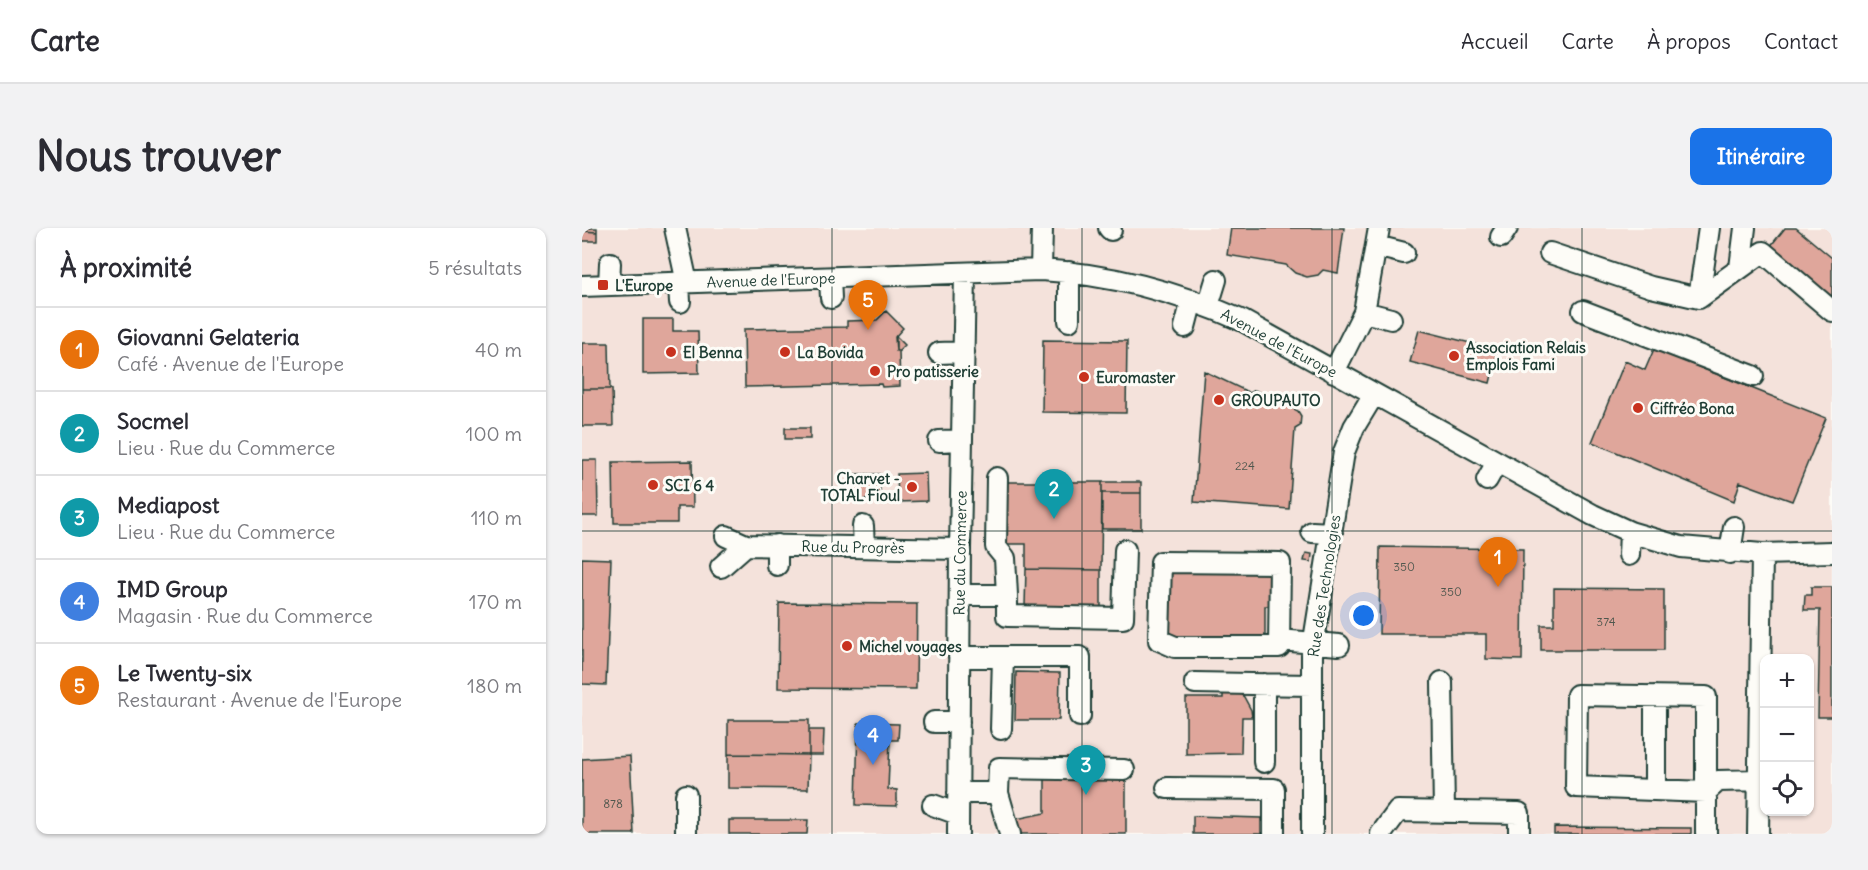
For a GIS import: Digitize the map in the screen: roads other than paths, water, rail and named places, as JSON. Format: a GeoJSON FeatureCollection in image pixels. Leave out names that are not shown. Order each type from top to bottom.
{"type":"FeatureCollection","features":[{"type":"Feature","properties":{"kind":"street"},"geometry":{"type":"LineString","coordinates":[[675,228],[682,289]]}},
{"type":"Feature","properties":{"kind":"street"},"geometry":{"type":"LineString","coordinates":[[1041,270],[1042,228]]}},
{"type":"Feature","properties":{"kind":"street"},"geometry":{"type":"LineString","coordinates":[[1699,298],[1709,228]]}},
{"type":"Feature","properties":{"kind":"street"},"geometry":{"type":"LineString","coordinates":[[1740,268],[1745,228]]}},
{"type":"Feature","properties":{"kind":"street"},"geometry":{"type":"LineString","coordinates":[[1334,372],[1364,312],[1378,237],[1404,253]]}},
{"type":"Feature","properties":{"kind":"street"},"geometry":{"type":"LineString","coordinates":[[1550,253],[1651,287],[1699,298],[1763,252],[1832,311]]}},
{"type":"Feature","properties":{"kind":"street"},"geometry":{"type":"LineString","coordinates":[[609,285],[610,262]]}},
{"type":"Feature","properties":{"kind":"street","name":"Avenue de l'Europe"},"geometry":{"type":"LineString","coordinates":[[582,286],[609,285],[682,289],[830,278],[1041,270],[1097,276],[1200,303],[1269,334],[1593,515],[1630,532],[1681,548],[1730,553],[1832,552]]}},
{"type":"Feature","properties":{"kind":"street"},"geometry":{"type":"LineString","coordinates":[[1069,272],[1069,321]]}},
{"type":"Feature","properties":{"kind":"street","name":"Rue du Commerce"},"geometry":{"type":"LineString","coordinates":[[958,834],[965,273]]}},
{"type":"Feature","properties":{"kind":"street"},"geometry":{"type":"LineString","coordinates":[[830,278],[831,298]]}},
{"type":"Feature","properties":{"kind":"street"},"geometry":{"type":"LineString","coordinates":[[1185,327],[1216,280]]}},
{"type":"Feature","properties":{"kind":"street"},"geometry":{"type":"LineString","coordinates":[[1584,311],[1753,376]]}},
{"type":"Feature","properties":{"kind":"street"},"geometry":{"type":"LineString","coordinates":[[1364,312],[1391,319]]}},
{"type":"Feature","properties":{"kind":"street"},"geometry":{"type":"LineString","coordinates":[[939,353],[964,352]]}},
{"type":"Feature","properties":{"kind":"street","name":"Rue des Technologies"},"geometry":{"type":"LineString","coordinates":[[1312,828],[1312,685],[1322,533],[1344,452],[1354,427],[1374,394]]}},
{"type":"Feature","properties":{"kind":"street"},"geometry":{"type":"LineString","coordinates":[[939,441],[962,440]]}},
{"type":"Feature","properties":{"kind":"street"},"geometry":{"type":"LineString","coordinates":[[1487,480],[1497,462]]}},
{"type":"Feature","properties":{"kind":"street"},"geometry":{"type":"LineString","coordinates":[[997,478],[996,548],[1005,558],[1007,616],[1123,618],[1125,550]]}},
{"type":"Feature","properties":{"kind":"street"},"geometry":{"type":"LineString","coordinates":[[863,526],[864,547]]}},
{"type":"Feature","properties":{"kind":"street"},"geometry":{"type":"LineString","coordinates":[[1730,553],[1734,527]]}},
{"type":"Feature","properties":{"kind":"street"},"geometry":{"type":"LineString","coordinates":[[1629,555],[1630,532]]}},
{"type":"Feature","properties":{"kind":"street"},"geometry":{"type":"LineString","coordinates":[[722,567],[746,545],[726,536]]}},
{"type":"Feature","properties":{"kind":"street","name":"Rue du Progrès"},"geometry":{"type":"LineString","coordinates":[[746,545],[960,549]]}},
{"type":"Feature","properties":{"kind":"street"},"geometry":{"type":"LineString","coordinates":[[777,545],[777,565]]}},
{"type":"Feature","properties":{"kind":"street"},"geometry":{"type":"LineString","coordinates":[[1761,762],[1762,554]]}},
{"type":"Feature","properties":{"kind":"street"},"geometry":{"type":"LineString","coordinates":[[1161,562],[1280,563],[1279,640],[1279,647],[1175,647],[1159,640],[1161,562]]}},
{"type":"Feature","properties":{"kind":"street"},"geometry":{"type":"LineString","coordinates":[[960,595],[1007,595]]}},
{"type":"Feature","properties":{"kind":"street"},"geometry":{"type":"LineString","coordinates":[[1279,640],[1339,645]]}},
{"type":"Feature","properties":{"kind":"street"},"geometry":{"type":"LineString","coordinates":[[959,657],[1080,657],[1080,716]]}},
{"type":"Feature","properties":{"kind":"street"},"geometry":{"type":"LineString","coordinates":[[1001,729],[1003,657]]}},
{"type":"Feature","properties":{"kind":"street"},"geometry":{"type":"LineString","coordinates":[[1442,682],[1444,812]]}},
{"type":"Feature","properties":{"kind":"street"},"geometry":{"type":"LineString","coordinates":[[1194,683],[1312,685]]}},
{"type":"Feature","properties":{"kind":"street"},"geometry":{"type":"LineString","coordinates":[[1264,684],[1264,762]]}},
{"type":"Feature","properties":{"kind":"street"},"geometry":{"type":"LineString","coordinates":[[1706,834],[1706,792],[1706,697],[1577,695],[1576,787],[1706,792],[1718,781],[1760,773]]}},
{"type":"Feature","properties":{"kind":"street"},"geometry":{"type":"LineString","coordinates":[[1655,696],[1655,790]]}},
{"type":"Feature","properties":{"kind":"street"},"geometry":{"type":"LineString","coordinates":[[934,722],[959,722]]}},
{"type":"Feature","properties":{"kind":"street"},"geometry":{"type":"LineString","coordinates":[[1010,834],[998,793],[999,768],[1124,770]]}},
{"type":"Feature","properties":{"kind":"street"},"geometry":{"type":"LineString","coordinates":[[1167,788],[1274,789],[1274,834]]}},
{"type":"Feature","properties":{"kind":"street"},"geometry":{"type":"LineString","coordinates":[[958,793],[998,793]]}},
{"type":"Feature","properties":{"kind":"street"},"geometry":{"type":"LineString","coordinates":[[1758,834],[1760,793]]}},
{"type":"Feature","properties":{"kind":"street"},"geometry":{"type":"LineString","coordinates":[[686,795],[686,834]]}},
{"type":"Feature","properties":{"kind":"street"},"geometry":{"type":"LineString","coordinates":[[933,805],[958,814]]}},
{"type":"Feature","properties":{"kind":"street"},"geometry":{"type":"LineString","coordinates":[[1381,834],[1398,811],[1519,813],[1519,834]]}},
{"type":"Feature","properties":{"kind":"place","name":"L'Europe"},"geometry":{"type":"Point","coordinates":[603,285]}},
{"type":"Feature","properties":{"kind":"place","name":"Le Twenty-six"},"geometry":{"type":"Point","coordinates":[868,330]}},
{"type":"Feature","properties":{"kind":"place","name":"El Benna"},"geometry":{"type":"Point","coordinates":[671,352]}},
{"type":"Feature","properties":{"kind":"place","name":"La Bovida"},"geometry":{"type":"Point","coordinates":[785,352]}},
{"type":"Feature","properties":{"kind":"place","name":"Association Relais Emplois Fami"},"geometry":{"type":"Point","coordinates":[1454,356]}},
{"type":"Feature","properties":{"kind":"place","name":"Pro patisserie"},"geometry":{"type":"Point","coordinates":[875,371]}},
{"type":"Feature","properties":{"kind":"place","name":"Euromaster"},"geometry":{"type":"Point","coordinates":[1084,377]}},
{"type":"Feature","properties":{"kind":"place","name":"GROUPAUTO"},"geometry":{"type":"Point","coordinates":[1219,400]}},
{"type":"Feature","properties":{"kind":"place","name":"Ciffréo Bona"},"geometry":{"type":"Point","coordinates":[1638,408]}},
{"type":"Feature","properties":{"kind":"place","name":"SCI 6 4"},"geometry":{"type":"Point","coordinates":[653,485]}},
{"type":"Feature","properties":{"kind":"place","name":"Charvet - TOTAL Fioul"},"geometry":{"type":"Point","coordinates":[912,487]}},
{"type":"Feature","properties":{"kind":"place","name":"Socmel"},"geometry":{"type":"Point","coordinates":[1054,519]}},
{"type":"Feature","properties":{"kind":"place","name":"Giovanni Gelateria"},"geometry":{"type":"Point","coordinates":[1498,587]}},
{"type":"Feature","properties":{"kind":"place","name":"Michel voyages"},"geometry":{"type":"Point","coordinates":[847,646]}},
{"type":"Feature","properties":{"kind":"place","name":"IMD Group"},"geometry":{"type":"Point","coordinates":[873,765]}},
{"type":"Feature","properties":{"kind":"place","name":"Mediapost"},"geometry":{"type":"Point","coordinates":[1086,795]}}]}
